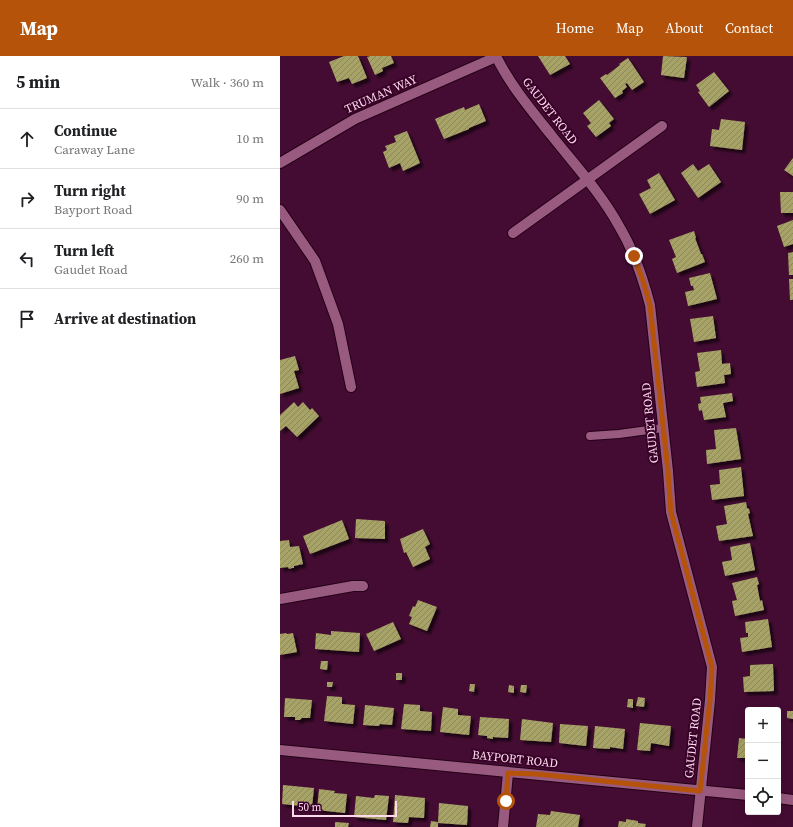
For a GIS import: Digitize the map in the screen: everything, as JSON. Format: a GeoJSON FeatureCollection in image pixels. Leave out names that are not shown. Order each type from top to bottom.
{"type":"FeatureCollection","features":[{"type":"Feature","properties":{"kind":"street","name":"TRUMAN WAY"},"geometry":{"type":"LineString","coordinates":[[280,163],[355,119],[496,57]]}},
{"type":"Feature","properties":{"kind":"street","name":"GAUDET ROAD"},"geometry":{"type":"LineString","coordinates":[[496,57],[524,101],[588,180],[620,226],[634,256],[650,305],[671,512],[712,667],[697,827]]}},
{"type":"Feature","properties":{"kind":"street"},"geometry":{"type":"LineString","coordinates":[[513,233],[662,126]]}},
{"type":"Feature","properties":{"kind":"street"},"geometry":{"type":"LineString","coordinates":[[280,210],[315,260],[338,324],[351,387]]}},
{"type":"Feature","properties":{"kind":"street"},"geometry":{"type":"LineString","coordinates":[[280,599],[353,586],[363,586]]}},
{"type":"Feature","properties":{"kind":"street","name":"BAYPORT ROAD"},"geometry":{"type":"LineString","coordinates":[[280,750],[745,795]]}},
{"type":"Feature","properties":{"kind":"street"},"geometry":{"type":"LineString","coordinates":[[503,827],[508,773]]}},
{"type":"Feature","properties":{"kind":"street"},"geometry":{"type":"LineString","coordinates":[[781,798],[793,800]]}},
{"type":"Feature","properties":{"kind":"lane"},"geometry":{"type":"LineString","coordinates":[[590,436],[663,428]]}},
{"type":"Feature","properties":{"kind":"building"},"geometry":{"type":"Polygon","coordinates":[[[344,56],[358,56],[367,78],[352,84],[349,78],[337,82],[329,62],[344,56]]]}},
{"type":"Feature","properties":{"kind":"building"},"geometry":{"type":"Polygon","coordinates":[[[391,56],[394,63],[382,68],[383,71],[375,75],[367,57],[391,56]]]}},
{"type":"Feature","properties":{"kind":"building"},"geometry":{"type":"Polygon","coordinates":[[[538,56],[565,56],[570,64],[550,75],[538,56]]]}},
{"type":"Feature","properties":{"kind":"building"},"geometry":{"type":"Polygon","coordinates":[[[663,56],[687,57],[684,78],[661,75],[663,56]]]}},
{"type":"Feature","properties":{"kind":"building"},"geometry":{"type":"Polygon","coordinates":[[[628,58],[644,82],[632,90],[627,83],[625,84],[627,87],[622,91],[623,93],[615,98],[600,78],[606,74],[607,75],[628,58]]]}},
{"type":"Feature","properties":{"kind":"building"},"geometry":{"type":"Polygon","coordinates":[[[714,72],[729,91],[709,107],[698,92],[700,91],[696,85],[714,72]]]}},
{"type":"Feature","properties":{"kind":"building"},"geometry":{"type":"Polygon","coordinates":[[[599,100],[614,119],[609,123],[611,126],[596,137],[587,126],[591,123],[583,113],[599,100]]]}},
{"type":"Feature","properties":{"kind":"building"},"geometry":{"type":"Polygon","coordinates":[[[479,104],[486,121],[444,139],[435,119],[464,107],[465,110],[479,104]]]}},
{"type":"Feature","properties":{"kind":"building"},"geometry":{"type":"Polygon","coordinates":[[[721,119],[745,122],[742,150],[710,146],[712,129],[719,130],[721,119]]]}},
{"type":"Feature","properties":{"kind":"building"},"geometry":{"type":"Polygon","coordinates":[[[407,131],[420,163],[403,171],[400,163],[389,168],[383,152],[387,150],[385,146],[396,142],[394,136],[407,131]]]}},
{"type":"Feature","properties":{"kind":"building"},"geometry":{"type":"Polygon","coordinates":[[[793,158],[793,176],[784,170],[793,158]]]}},
{"type":"Feature","properties":{"kind":"building"},"geometry":{"type":"Polygon","coordinates":[[[693,164],[698,171],[709,164],[721,182],[698,198],[681,173],[693,164]]]}},
{"type":"Feature","properties":{"kind":"building"},"geometry":{"type":"Polygon","coordinates":[[[659,173],[675,200],[650,214],[639,194],[651,188],[647,180],[659,173]]]}},
{"type":"Feature","properties":{"kind":"building"},"geometry":{"type":"Polygon","coordinates":[[[780,192],[793,192],[793,213],[781,213],[780,192]]]}},
{"type":"Feature","properties":{"kind":"building"},"geometry":{"type":"Polygon","coordinates":[[[793,220],[793,244],[784,247],[777,226],[793,220]]]}},
{"type":"Feature","properties":{"kind":"building"},"geometry":{"type":"Polygon","coordinates":[[[694,231],[695,238],[705,262],[677,273],[672,259],[676,257],[669,240],[694,231]]]}},
{"type":"Feature","properties":{"kind":"building"},"geometry":{"type":"Polygon","coordinates":[[[793,252],[793,275],[789,275],[788,253],[793,252]]]}},
{"type":"Feature","properties":{"kind":"building"},"geometry":{"type":"Polygon","coordinates":[[[710,273],[717,299],[688,306],[685,292],[694,290],[693,286],[691,286],[689,278],[710,273]]]}},
{"type":"Feature","properties":{"kind":"building"},"geometry":{"type":"Polygon","coordinates":[[[789,279],[793,279],[793,300],[790,300],[789,279]]]}},
{"type":"Feature","properties":{"kind":"building"},"geometry":{"type":"Polygon","coordinates":[[[713,316],[716,338],[694,342],[690,319],[713,316]]]}},
{"type":"Feature","properties":{"kind":"building"},"geometry":{"type":"Polygon","coordinates":[[[721,350],[722,364],[730,363],[731,374],[724,375],[725,383],[697,387],[695,372],[700,371],[697,353],[721,350]]]}},
{"type":"Feature","properties":{"kind":"building"},"geometry":{"type":"Polygon","coordinates":[[[295,356],[299,370],[294,371],[299,388],[280,394],[280,360],[295,356]]]}},
{"type":"Feature","properties":{"kind":"building"},"geometry":{"type":"Polygon","coordinates":[[[732,393],[733,401],[723,403],[726,417],[704,420],[702,410],[699,411],[698,404],[701,403],[700,397],[732,393]]]}},
{"type":"Feature","properties":{"kind":"building"},"geometry":{"type":"Polygon","coordinates":[[[294,402],[298,407],[303,402],[310,410],[312,408],[319,416],[297,437],[286,426],[280,431],[280,415],[294,402]]]}},
{"type":"Feature","properties":{"kind":"building"},"geometry":{"type":"Polygon","coordinates":[[[736,428],[741,459],[707,464],[706,450],[716,449],[714,430],[736,428]]]}},
{"type":"Feature","properties":{"kind":"building"},"geometry":{"type":"Polygon","coordinates":[[[741,467],[744,496],[712,500],[710,485],[720,484],[719,470],[741,467]]]}},
{"type":"Feature","properties":{"kind":"building"},"geometry":{"type":"Polygon","coordinates":[[[746,502],[750,513],[748,514],[753,536],[719,541],[716,526],[727,524],[724,506],[746,502]]]}},
{"type":"Feature","properties":{"kind":"building"},"geometry":{"type":"Polygon","coordinates":[[[356,519],[385,521],[385,539],[355,538],[356,519]]]}},
{"type":"Feature","properties":{"kind":"building"},"geometry":{"type":"Polygon","coordinates":[[[342,520],[349,539],[310,554],[303,536],[342,520]]]}},
{"type":"Feature","properties":{"kind":"building"},"geometry":{"type":"Polygon","coordinates":[[[423,529],[430,544],[425,547],[430,559],[413,567],[406,552],[404,553],[400,539],[423,529]]]}},
{"type":"Feature","properties":{"kind":"building"},"geometry":{"type":"Polygon","coordinates":[[[289,540],[290,547],[299,546],[303,564],[289,569],[288,567],[280,568],[280,541],[289,540]]]}},
{"type":"Feature","properties":{"kind":"building"},"geometry":{"type":"Polygon","coordinates":[[[750,543],[755,570],[725,576],[722,562],[732,560],[730,547],[750,543]]]}},
{"type":"Feature","properties":{"kind":"building"},"geometry":{"type":"Polygon","coordinates":[[[757,577],[760,601],[762,600],[764,610],[735,616],[732,601],[737,600],[732,583],[757,577]]]}},
{"type":"Feature","properties":{"kind":"building"},"geometry":{"type":"Polygon","coordinates":[[[418,600],[437,607],[427,631],[409,624],[412,617],[409,616],[413,606],[415,607],[418,600]]]}},
{"type":"Feature","properties":{"kind":"building"},"geometry":{"type":"Polygon","coordinates":[[[768,619],[772,647],[742,652],[740,638],[748,637],[745,622],[768,619]]]}},
{"type":"Feature","properties":{"kind":"building"},"geometry":{"type":"Polygon","coordinates":[[[393,622],[401,639],[374,651],[366,634],[393,622]]]}},
{"type":"Feature","properties":{"kind":"building"},"geometry":{"type":"Polygon","coordinates":[[[331,631],[360,633],[359,652],[315,649],[316,633],[331,635],[331,631]]]}},
{"type":"Feature","properties":{"kind":"building"},"geometry":{"type":"Polygon","coordinates":[[[293,633],[297,652],[280,655],[280,634],[293,633]]]}},
{"type":"Feature","properties":{"kind":"building"},"geometry":{"type":"Polygon","coordinates":[[[321,661],[328,661],[327,670],[320,669],[321,661]]]}},
{"type":"Feature","properties":{"kind":"building"},"geometry":{"type":"Polygon","coordinates":[[[773,664],[774,691],[744,692],[743,677],[750,676],[750,665],[773,664]]]}},
{"type":"Feature","properties":{"kind":"building"},"geometry":{"type":"Polygon","coordinates":[[[396,673],[402,673],[402,680],[396,680],[396,673]]]}},
{"type":"Feature","properties":{"kind":"building"},"geometry":{"type":"Polygon","coordinates":[[[327,682],[333,682],[332,687],[327,687],[327,682]]]}},
{"type":"Feature","properties":{"kind":"building"},"geometry":{"type":"Polygon","coordinates":[[[470,684],[475,684],[474,692],[469,691],[470,684]]]}},
{"type":"Feature","properties":{"kind":"building"},"geometry":{"type":"Polygon","coordinates":[[[509,685],[514,686],[514,693],[508,692],[509,685]]]}},
{"type":"Feature","properties":{"kind":"building"},"geometry":{"type":"Polygon","coordinates":[[[521,685],[527,685],[526,693],[520,692],[521,685]]]}},
{"type":"Feature","properties":{"kind":"building"},"geometry":{"type":"Polygon","coordinates":[[[327,696],[342,697],[342,704],[355,705],[353,724],[324,721],[327,696]]]}},
{"type":"Feature","properties":{"kind":"building"},"geometry":{"type":"Polygon","coordinates":[[[638,697],[645,698],[644,707],[636,706],[638,697]]]}},
{"type":"Feature","properties":{"kind":"building"},"geometry":{"type":"Polygon","coordinates":[[[285,698],[312,700],[310,718],[295,720],[295,717],[284,717],[285,698]]]}},
{"type":"Feature","properties":{"kind":"building"},"geometry":{"type":"Polygon","coordinates":[[[628,699],[633,699],[633,708],[627,707],[628,699]]]}},
{"type":"Feature","properties":{"kind":"building"},"geometry":{"type":"Polygon","coordinates":[[[404,704],[420,705],[420,711],[432,712],[431,731],[401,729],[404,704]]]}},
{"type":"Feature","properties":{"kind":"building"},"geometry":{"type":"Polygon","coordinates":[[[365,705],[394,708],[392,725],[363,725],[365,705]]]}},
{"type":"Feature","properties":{"kind":"building"},"geometry":{"type":"Polygon","coordinates":[[[443,707],[458,709],[458,715],[471,716],[469,735],[440,732],[443,707]]]}},
{"type":"Feature","properties":{"kind":"building"},"geometry":{"type":"Polygon","coordinates":[[[787,711],[793,711],[793,719],[787,718],[787,711]]]}},
{"type":"Feature","properties":{"kind":"building"},"geometry":{"type":"Polygon","coordinates":[[[480,717],[509,719],[508,738],[493,737],[493,739],[487,738],[487,736],[478,735],[480,717]]]}},
{"type":"Feature","properties":{"kind":"building"},"geometry":{"type":"Polygon","coordinates":[[[522,719],[553,723],[551,742],[520,740],[522,719]]]}},
{"type":"Feature","properties":{"kind":"building"},"geometry":{"type":"Polygon","coordinates":[[[640,723],[671,726],[669,746],[651,743],[650,751],[637,750],[640,723]]]}},
{"type":"Feature","properties":{"kind":"building"},"geometry":{"type":"Polygon","coordinates":[[[560,724],[588,726],[586,746],[559,743],[560,724]]]}},
{"type":"Feature","properties":{"kind":"building"},"geometry":{"type":"Polygon","coordinates":[[[595,726],[625,729],[623,749],[610,747],[610,749],[593,748],[595,726]]]}},
{"type":"Feature","properties":{"kind":"building"},"geometry":{"type":"Polygon","coordinates":[[[739,738],[745,739],[745,758],[737,758],[739,738]]]}},
{"type":"Feature","properties":{"kind":"building"},"geometry":{"type":"Polygon","coordinates":[[[283,785],[314,788],[312,807],[282,804],[283,785]]]}},
{"type":"Feature","properties":{"kind":"building"},"geometry":{"type":"Polygon","coordinates":[[[319,789],[335,791],[334,793],[347,794],[345,813],[317,810],[319,789]]]}},
{"type":"Feature","properties":{"kind":"building"},"geometry":{"type":"Polygon","coordinates":[[[375,795],[389,796],[386,820],[354,817],[356,796],[374,798],[375,795]]]}},
{"type":"Feature","properties":{"kind":"building"},"geometry":{"type":"Polygon","coordinates":[[[395,795],[425,798],[424,818],[409,817],[408,823],[393,822],[395,795]]]}},
{"type":"Feature","properties":{"kind":"building"},"geometry":{"type":"Polygon","coordinates":[[[439,803],[468,806],[467,825],[438,823],[438,827],[430,827],[431,821],[438,822],[439,803]]]}},
{"type":"Feature","properties":{"kind":"building"},"geometry":{"type":"Polygon","coordinates":[[[551,811],[580,815],[578,827],[536,827],[538,814],[550,815],[551,811]]]}},
{"type":"Feature","properties":{"kind":"building"},"geometry":{"type":"Polygon","coordinates":[[[626,819],[646,824],[645,827],[618,827],[619,821],[626,822],[626,819]]]}},
{"type":"Feature","properties":{"kind":"building"},"geometry":{"type":"Polygon","coordinates":[[[335,822],[349,823],[348,827],[335,827],[335,822]]]}},
{"type":"Feature","properties":{"kind":"route"},"geometry":{"type":"LineString","coordinates":[[506,801],[508,773],[536,774],[700,791],[712,667],[671,512],[650,305],[634,256]]}}]}
